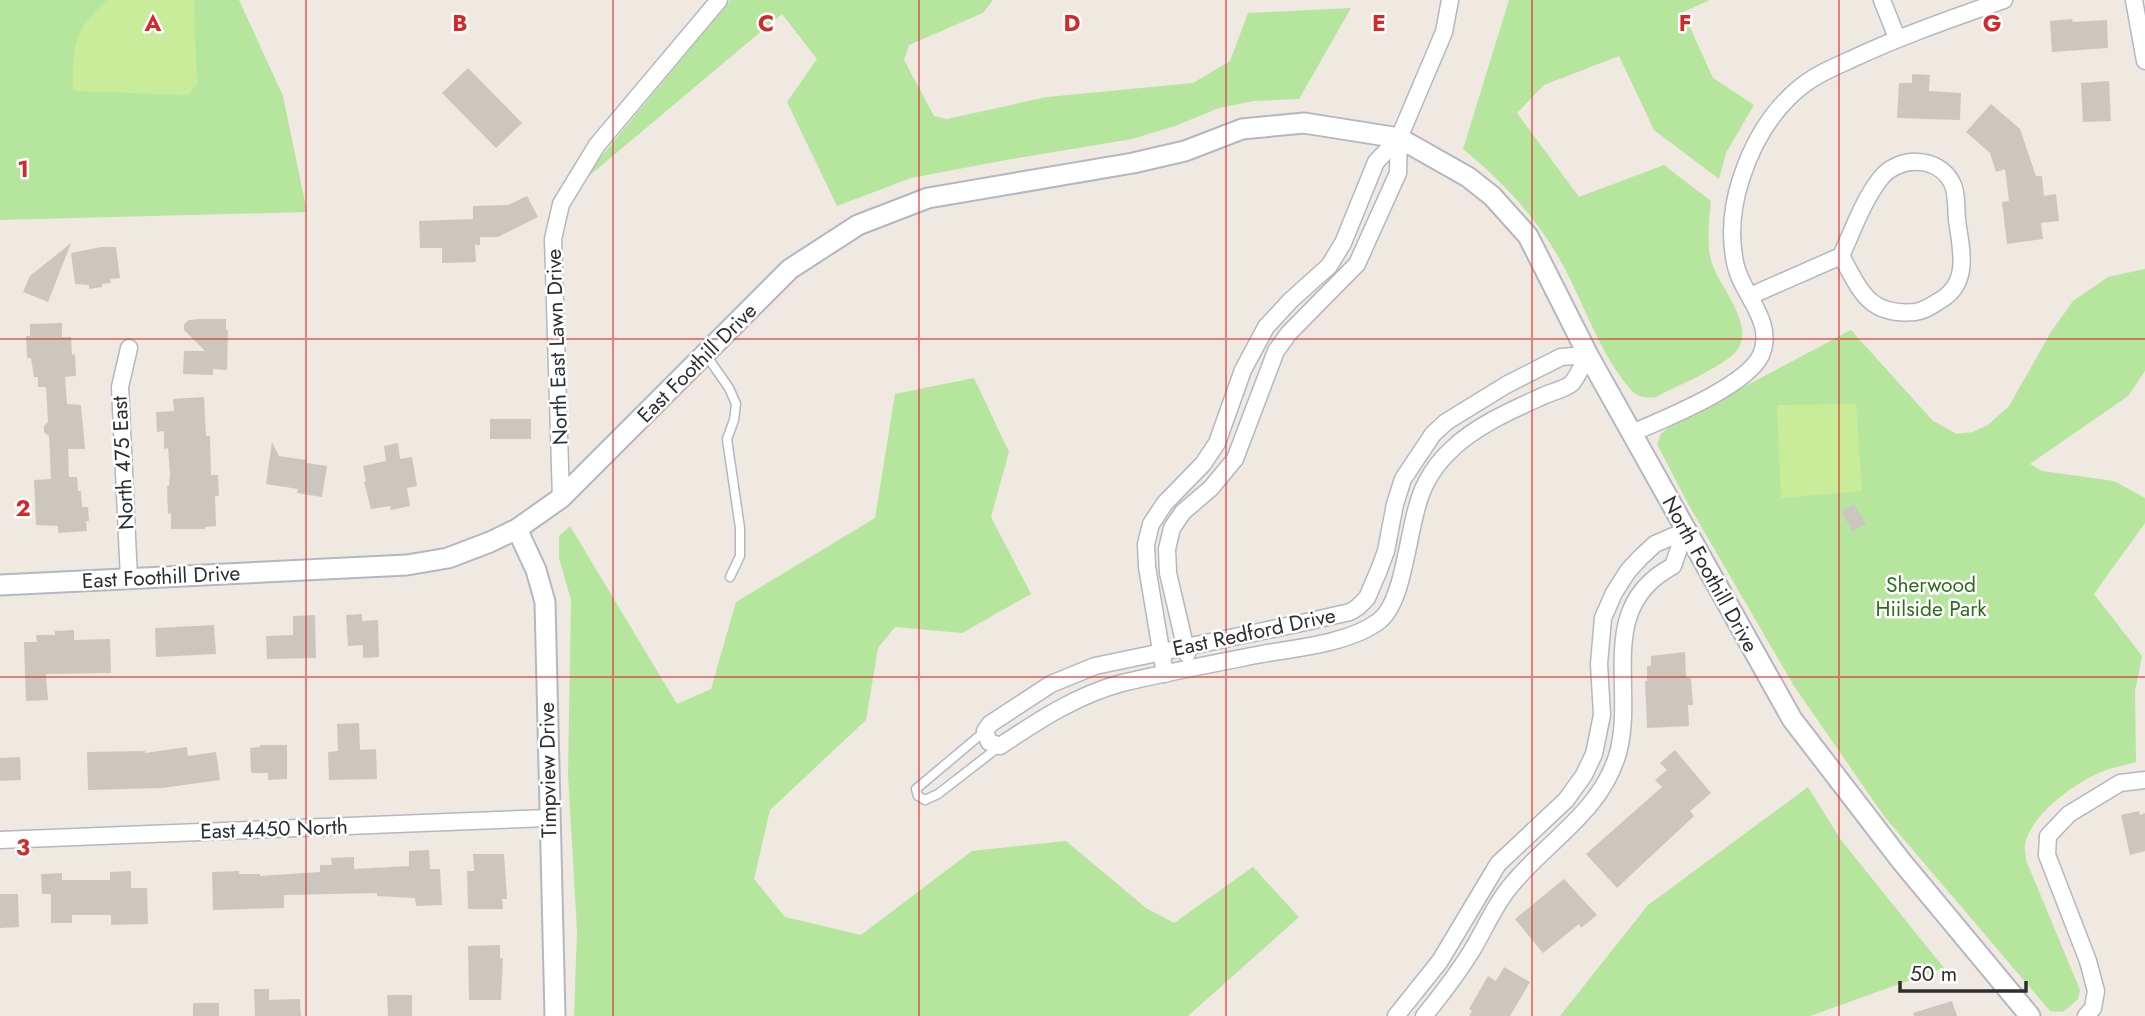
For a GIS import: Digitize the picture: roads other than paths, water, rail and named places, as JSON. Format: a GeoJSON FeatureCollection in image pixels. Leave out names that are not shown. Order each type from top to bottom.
{"type":"FeatureCollection","features":[{"type":"Feature","properties":{"kind":"street","name":"North East Lawn Drive"},"geometry":{"type":"LineString","coordinates":[[561,498],[553,239],[561,204],[597,145],[719,0]]}},
{"type":"Feature","properties":{"kind":"street"},"geometry":{"type":"LineString","coordinates":[[1165,674],[1147,567],[1146,544],[1151,524],[1165,503],[1193,476],[1210,454],[1226,422],[1243,370],[1266,327],[1336,256],[1376,162],[1399,138],[1444,32],[1450,0]]}},
{"type":"Feature","properties":{"kind":"street"},"geometry":{"type":"LineString","coordinates":[[1882,0],[1897,38]]}},
{"type":"Feature","properties":{"kind":"street"},"geometry":{"type":"LineString","coordinates":[[1632,433],[1681,411],[1743,377],[1755,367],[1762,354],[1765,331],[1735,266],[1731,240],[1732,218],[1747,159],[1759,135],[1777,110],[1815,76],[1897,38],[2004,0]]}},
{"type":"Feature","properties":{"kind":"street"},"geometry":{"type":"LineString","coordinates":[[2134,0],[2145,61]]}},
{"type":"Feature","properties":{"kind":"street","name":"East Foothill Drive"},"geometry":{"type":"LineString","coordinates":[[0,585],[407,565],[448,558],[517,530],[561,498],[610,452],[790,269],[858,225],[928,198],[1133,163],[1185,151],[1242,129],[1304,122],[1399,138]]}},
{"type":"Feature","properties":{"kind":"street"},"geometry":{"type":"LineString","coordinates":[[1191,669],[1168,573],[1167,549],[1172,528],[1183,512],[1211,488],[1236,459],[1276,351],[1289,333],[1357,264],[1398,173],[1399,138]]}},
{"type":"Feature","properties":{"kind":"street","name":"North Foothill Drive"},"geometry":{"type":"LineString","coordinates":[[1399,138],[1468,177],[1508,212],[1528,236],[1588,355],[1792,719],[1902,863],[2030,1016]]}},
{"type":"Feature","properties":{"kind":"street"},"geometry":{"type":"LineString","coordinates":[[1750,296],[1841,256],[1863,207],[1881,177],[1898,166],[1921,160],[1940,170],[1953,183],[1963,266],[1959,283],[1946,297],[1921,311],[1901,313],[1877,307],[1863,293],[1841,256]]}},
{"type":"Feature","properties":{"kind":"street","name":"North 475 East"},"geometry":{"type":"LineString","coordinates":[[129,348],[120,387],[129,579]]}},
{"type":"Feature","properties":{"kind":"street","name":"East Redford Drive"},"geometry":{"type":"LineString","coordinates":[[985,731],[990,724],[1051,684],[1096,666],[1350,612],[1367,598],[1386,551],[1403,479],[1433,434],[1446,422],[1561,357],[1588,355]]}},
{"type":"Feature","properties":{"kind":"street","name":"East Redford Drive"},"geometry":{"type":"LineString","coordinates":[[1000,746],[1043,716],[1089,694],[1165,674],[1315,645],[1366,629],[1379,621],[1389,611],[1397,594],[1412,524],[1421,493],[1431,474],[1452,449],[1472,432],[1571,384],[1588,355]]}},
{"type":"Feature","properties":{"kind":"street","name":"Timpview Drive"},"geometry":{"type":"LineString","coordinates":[[517,530],[536,569],[545,602],[548,818],[555,1016]]}},
{"type":"Feature","properties":{"kind":"street"},"geometry":{"type":"LineString","coordinates":[[1396,1016],[1440,961],[1498,864],[1566,800],[1584,775],[1594,754],[1602,715],[1599,664],[1603,618],[1624,578],[1655,544],[1685,531]]}},
{"type":"Feature","properties":{"kind":"street"},"geometry":{"type":"LineString","coordinates":[[1424,1016],[1451,983],[1507,890],[1588,808],[1612,770],[1622,734],[1622,642],[1628,619],[1642,592],[1654,578],[1673,566],[1685,531]]}},
{"type":"Feature","properties":{"kind":"street"},"geometry":{"type":"LineString","coordinates":[[1624,578],[1642,592]]}},
{"type":"Feature","properties":{"kind":"street"},"geometry":{"type":"LineString","coordinates":[[985,731],[989,742],[1000,746]]}},
{"type":"Feature","properties":{"kind":"street"},"geometry":{"type":"LineString","coordinates":[[2086,1016],[2093,1008],[2096,991],[2088,961],[2047,855],[2048,835],[2069,814],[2120,783],[2145,780]]}},
{"type":"Feature","properties":{"kind":"street","name":"East 4450 North"},"geometry":{"type":"LineString","coordinates":[[0,840],[548,818]]}},
{"type":"Feature","properties":{"kind":"street"},"geometry":{"type":"LineString","coordinates":[[1475,902],[1493,915]]}},
{"type":"Feature","properties":{"kind":"lane"},"geometry":{"type":"LineString","coordinates":[[705,353],[729,388],[736,404],[727,439],[740,528],[740,556],[730,577]]}},
{"type":"Feature","properties":{"kind":"lane"},"geometry":{"type":"LineString","coordinates":[[985,731],[916,789],[918,796],[925,800],[938,794],[1000,746]]}},
{"type":"Feature","properties":{"kind":"park label","name":"Sherwood Hiilside Park"},"geometry":{"type":"Point","coordinates":[1931,597]}}]}
